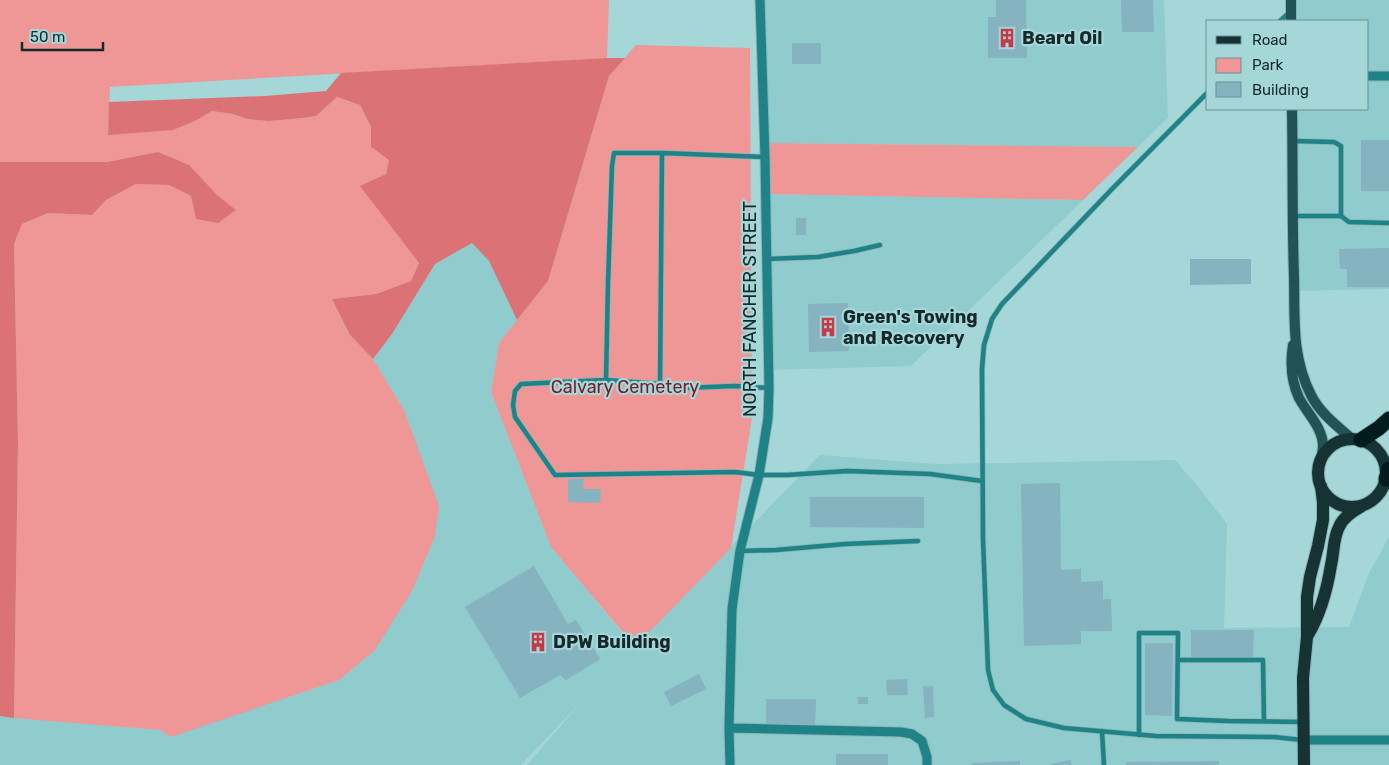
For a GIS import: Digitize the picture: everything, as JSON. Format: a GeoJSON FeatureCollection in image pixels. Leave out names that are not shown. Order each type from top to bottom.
{"type":"FeatureCollection","features":[{"type":"Feature","properties":{"kind":"highway"},"geometry":{"type":"LineString","coordinates":[[1356,439],[1379,428],[1389,419]]}},
{"type":"Feature","properties":{"kind":"main road"},"geometry":{"type":"LineString","coordinates":[[1291,5],[1291,20]]}},
{"type":"Feature","properties":{"kind":"main road"},"geometry":{"type":"LineString","coordinates":[[1292,110],[1294,339],[1291,374],[1300,399],[1320,431],[1323,449],[1318,474],[1324,502],[1323,520],[1307,602],[1307,638],[1303,668],[1304,765]]}},
{"type":"Feature","properties":{"kind":"main road"},"geometry":{"type":"LineString","coordinates":[[1294,339],[1304,380],[1323,413],[1356,439],[1372,446],[1381,454],[1388,474],[1385,485],[1378,495],[1347,516],[1339,526],[1322,606],[1307,638]]}},
{"type":"Feature","properties":{"kind":"main road"},"geometry":{"type":"LineString","coordinates":[[1320,461],[1331,446],[1342,440],[1356,439]]}},
{"type":"Feature","properties":{"kind":"main road"},"geometry":{"type":"LineString","coordinates":[[1321,486],[1328,496],[1338,504],[1350,507],[1362,506]]}},
{"type":"Feature","properties":{"kind":"street","name":"NORTH FANCHER STREET"},"geometry":{"type":"LineString","coordinates":[[730,765],[732,609],[740,551],[758,475],[768,418],[769,388],[760,0]]}},
{"type":"Feature","properties":{"kind":"street"},"geometry":{"type":"LineString","coordinates":[[1369,76],[1389,76]]}},
{"type":"Feature","properties":{"kind":"street"},"geometry":{"type":"LineString","coordinates":[[729,728],[901,732],[912,734],[922,741],[927,757],[927,765]]}},
{"type":"Feature","properties":{"kind":"street"},"geometry":{"type":"LineString","coordinates":[[1304,740],[1389,740]]}},
{"type":"Feature","properties":{"kind":"lane"},"geometry":{"type":"LineString","coordinates":[[1281,20],[1291,5]]}},
{"type":"Feature","properties":{"kind":"lane"},"geometry":{"type":"LineString","coordinates":[[1206,94],[1034,269],[1002,304],[992,319],[984,345],[982,369],[982,481],[988,670],[993,690],[1004,704],[1026,719],[1064,728],[1139,735],[1274,736],[1304,740]]}},
{"type":"Feature","properties":{"kind":"lane"},"geometry":{"type":"LineString","coordinates":[[1293,141],[1334,142],[1340,146],[1341,216]]}},
{"type":"Feature","properties":{"kind":"lane"},"geometry":{"type":"LineString","coordinates":[[606,380],[608,274],[614,153],[764,157]]}},
{"type":"Feature","properties":{"kind":"lane"},"geometry":{"type":"LineString","coordinates":[[660,384],[662,153]]}},
{"type":"Feature","properties":{"kind":"lane"},"geometry":{"type":"LineString","coordinates":[[1292,216],[1341,216],[1348,222],[1389,223]]}},
{"type":"Feature","properties":{"kind":"lane"},"geometry":{"type":"LineString","coordinates":[[766,259],[818,257],[880,245]]}},
{"type":"Feature","properties":{"kind":"lane"},"geometry":{"type":"LineString","coordinates":[[769,388],[734,386],[684,388],[660,384],[606,380],[521,384],[515,391],[513,405],[515,417],[555,475],[734,472],[758,475],[787,475],[847,471],[930,474],[982,481]]}},
{"type":"Feature","properties":{"kind":"lane"},"geometry":{"type":"LineString","coordinates":[[740,551],[918,541]]}},
{"type":"Feature","properties":{"kind":"lane"},"geometry":{"type":"LineString","coordinates":[[1139,735],[1139,634],[1178,633],[1177,719],[1303,722]]}},
{"type":"Feature","properties":{"kind":"lane"},"geometry":{"type":"LineString","coordinates":[[1178,660],[1263,660],[1264,721]]}},
{"type":"Feature","properties":{"kind":"lane"},"geometry":{"type":"LineString","coordinates":[[1102,732],[1104,765]]}},
{"type":"Feature","properties":{"kind":"shaded area"},"geometry":{"type":"Polygon","coordinates":[[[762,0],[1164,0],[1168,118],[1138,147],[764,143],[762,0]]]}},
{"type":"Feature","properties":{"kind":"shaded area"},"geometry":{"type":"Polygon","coordinates":[[[1291,0],[1389,0],[1389,289],[1294,291],[1292,110],[1369,110],[1369,20],[1291,20],[1291,0]]]}},
{"type":"Feature","properties":{"kind":"shaded area"},"geometry":{"type":"Polygon","coordinates":[[[625,58],[609,76],[548,281],[517,320],[489,261],[472,243],[435,264],[392,334],[373,359],[350,335],[332,299],[376,294],[411,281],[419,263],[360,186],[386,174],[389,160],[371,147],[371,127],[360,105],[337,97],[316,116],[269,121],[247,119],[233,114],[212,111],[197,120],[173,130],[108,135],[109,102],[265,96],[326,91],[341,73],[625,58]]]}},
{"type":"Feature","properties":{"kind":"shaded area"},"geometry":{"type":"Polygon","coordinates":[[[158,152],[189,165],[217,195],[236,210],[218,223],[196,219],[191,196],[169,185],[136,184],[106,200],[92,215],[48,213],[22,224],[14,244],[18,442],[14,718],[0,716],[0,162],[107,162],[158,152]]]}},
{"type":"Feature","properties":{"kind":"shaded area"},"geometry":{"type":"Polygon","coordinates":[[[765,194],[1083,200],[911,366],[768,370],[765,194]]]}},
{"type":"Feature","properties":{"kind":"shaded area"},"geometry":{"type":"Polygon","coordinates":[[[472,243],[489,261],[517,320],[499,343],[491,392],[551,547],[634,647],[820,455],[936,464],[1175,460],[1227,524],[1224,628],[1349,627],[1369,573],[1389,537],[1389,765],[527,765],[581,702],[521,765],[0,765],[0,716],[160,730],[171,737],[404,410],[373,359],[392,334],[435,264],[472,243]]]}},
{"type":"Feature","properties":{"kind":"green space"},"geometry":{"type":"Polygon","coordinates":[[[0,0],[609,0],[607,58],[110,87],[108,135],[197,120],[212,111],[233,114],[247,119],[269,121],[316,116],[337,97],[360,105],[371,127],[371,147],[389,160],[386,174],[361,186],[419,263],[411,281],[376,294],[332,299],[350,335],[373,359],[404,410],[439,506],[435,536],[412,591],[375,650],[339,680],[171,737],[160,730],[14,718],[18,442],[14,244],[22,224],[48,213],[92,215],[106,200],[136,184],[169,185],[191,196],[196,219],[218,222],[236,210],[158,152],[107,162],[0,162],[0,0]]]}},
{"type":"Feature","properties":{"kind":"green space","name":"Calvary Cemetery"},"geometry":{"type":"Polygon","coordinates":[[[636,45],[750,48],[752,418],[731,548],[635,647],[551,547],[491,392],[499,343],[548,281],[609,76],[636,45]]]}},
{"type":"Feature","properties":{"kind":"green space"},"geometry":{"type":"Polygon","coordinates":[[[764,143],[1138,147],[1083,200],[765,194],[764,143]]]}},
{"type":"Feature","properties":{"kind":"building","name":"Beard Oil"},"geometry":{"type":"Polygon","coordinates":[[[996,0],[1026,0],[1027,58],[988,58],[988,17],[996,17],[996,0]]]}},
{"type":"Feature","properties":{"kind":"building"},"geometry":{"type":"Polygon","coordinates":[[[1121,0],[1153,0],[1154,32],[1122,32],[1121,0]]]}},
{"type":"Feature","properties":{"kind":"building"},"geometry":{"type":"Polygon","coordinates":[[[792,43],[821,43],[821,64],[792,64],[792,43]]]}},
{"type":"Feature","properties":{"kind":"building"},"geometry":{"type":"Polygon","coordinates":[[[1361,140],[1389,140],[1389,191],[1361,191],[1361,140]]]}},
{"type":"Feature","properties":{"kind":"building"},"geometry":{"type":"Polygon","coordinates":[[[796,218],[806,218],[806,235],[796,235],[796,218]]]}},
{"type":"Feature","properties":{"kind":"building"},"geometry":{"type":"Polygon","coordinates":[[[1389,248],[1389,287],[1347,287],[1347,269],[1340,269],[1339,249],[1389,248]]]}},
{"type":"Feature","properties":{"kind":"building"},"geometry":{"type":"Polygon","coordinates":[[[1190,259],[1251,259],[1251,284],[1190,285],[1190,259]]]}},
{"type":"Feature","properties":{"kind":"building","name":"Green's Towing and Recovery"},"geometry":{"type":"Polygon","coordinates":[[[848,303],[849,351],[809,352],[808,304],[848,303]]]}},
{"type":"Feature","properties":{"kind":"building"},"geometry":{"type":"Polygon","coordinates":[[[568,479],[584,479],[583,489],[601,489],[600,503],[568,502],[568,479]]]}},
{"type":"Feature","properties":{"kind":"building"},"geometry":{"type":"Polygon","coordinates":[[[1060,483],[1061,570],[1081,569],[1081,582],[1103,581],[1103,599],[1111,599],[1112,631],[1081,631],[1081,644],[1024,646],[1021,484],[1060,483]]]}},
{"type":"Feature","properties":{"kind":"building"},"geometry":{"type":"Polygon","coordinates":[[[810,497],[924,497],[924,528],[810,527],[810,497]]]}},
{"type":"Feature","properties":{"kind":"building","name":"DPW Building"},"geometry":{"type":"Polygon","coordinates":[[[534,566],[568,624],[576,620],[600,659],[566,680],[560,675],[520,698],[465,607],[534,566]]]}},
{"type":"Feature","properties":{"kind":"building"},"geometry":{"type":"Polygon","coordinates":[[[1191,630],[1254,630],[1253,657],[1191,657],[1191,630]]]}},
{"type":"Feature","properties":{"kind":"building"},"geometry":{"type":"Polygon","coordinates":[[[1145,643],[1173,643],[1172,716],[1145,715],[1145,643]]]}},
{"type":"Feature","properties":{"kind":"building"},"geometry":{"type":"Polygon","coordinates":[[[699,674],[706,689],[671,706],[664,692],[699,674]]]}},
{"type":"Feature","properties":{"kind":"building"},"geometry":{"type":"Polygon","coordinates":[[[907,679],[908,695],[887,695],[886,680],[907,679]]]}},
{"type":"Feature","properties":{"kind":"building"},"geometry":{"type":"Polygon","coordinates":[[[923,686],[933,686],[934,717],[925,718],[923,686]]]}},
{"type":"Feature","properties":{"kind":"building"},"geometry":{"type":"Polygon","coordinates":[[[858,697],[868,697],[868,704],[858,704],[858,697]]]}},
{"type":"Feature","properties":{"kind":"building"},"geometry":{"type":"Polygon","coordinates":[[[766,699],[816,699],[815,727],[766,727],[766,699]]]}},
{"type":"Feature","properties":{"kind":"building"},"geometry":{"type":"Polygon","coordinates":[[[836,754],[888,754],[888,765],[836,765],[836,754]]]}},
{"type":"Feature","properties":{"kind":"building"},"geometry":{"type":"Polygon","coordinates":[[[1070,760],[1072,765],[1051,765],[1051,764],[1070,760]]]}},
{"type":"Feature","properties":{"kind":"building"},"geometry":{"type":"Polygon","coordinates":[[[1020,761],[1020,765],[972,765],[972,763],[1020,761]]]}},
{"type":"Feature","properties":{"kind":"building"},"geometry":{"type":"Polygon","coordinates":[[[1219,761],[1219,765],[1126,765],[1126,762],[1219,761]]]}},
{"type":"Feature","properties":{"kind":"place","name":"Beard Oil"},"geometry":{"type":"Point","coordinates":[1007,38]}},
{"type":"Feature","properties":{"kind":"place","name":"Green's Towing and Recovery"},"geometry":{"type":"Point","coordinates":[828,327]}},
{"type":"Feature","properties":{"kind":"place","name":"DPW Building"},"geometry":{"type":"Point","coordinates":[538,642]}}]}
